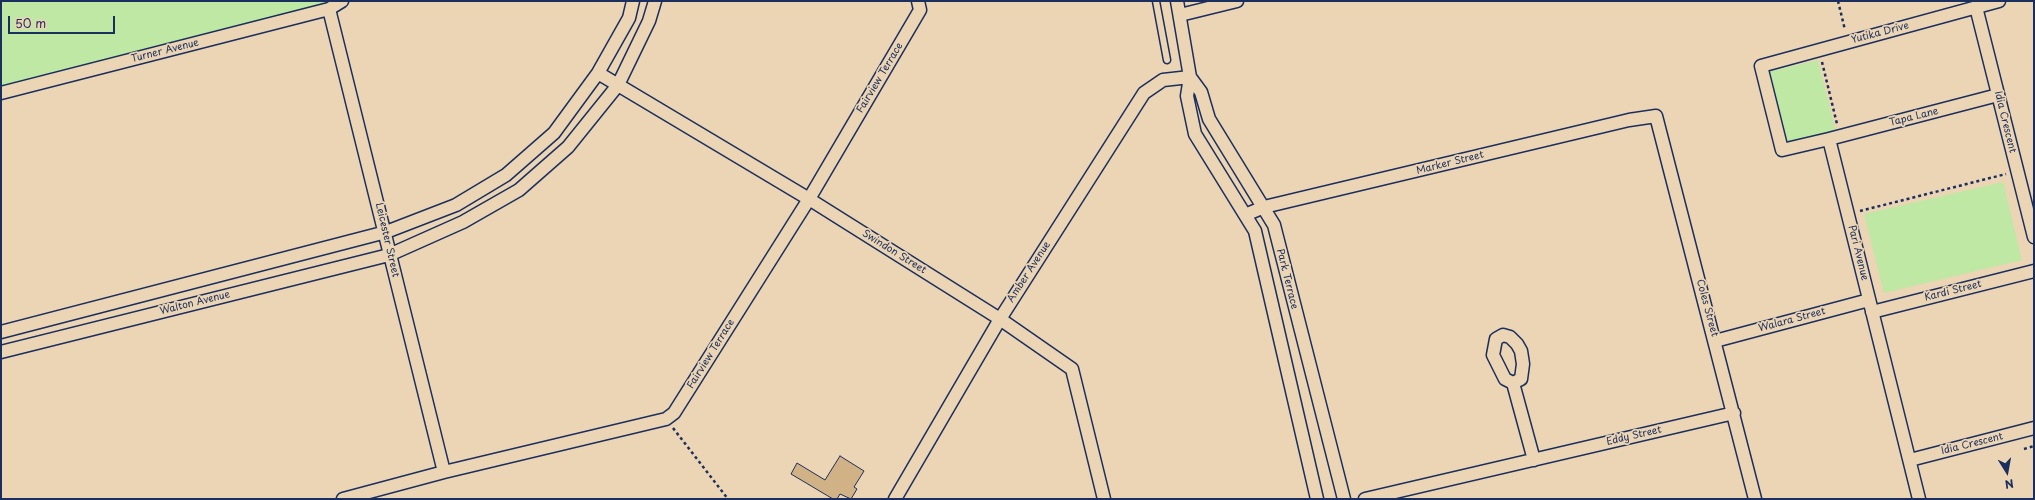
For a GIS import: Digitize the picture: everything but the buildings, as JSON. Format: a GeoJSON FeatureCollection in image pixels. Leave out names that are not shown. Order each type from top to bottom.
{"type":"FeatureCollection","features":[{"type":"Feature","properties":{"kind":"street","name":"Turner Avenue"},"geometry":{"type":"LineString","coordinates":[[1,93],[329,9],[342,1]]}},
{"type":"Feature","properties":{"kind":"street","name":"Walton Avenue"},"geometry":{"type":"LineString","coordinates":[[1,332],[386,232],[456,205],[506,175],[554,133],[598,73],[629,18],[633,1]]}},
{"type":"Feature","properties":{"kind":"street","name":"Walton Avenue"},"geometry":{"type":"LineString","coordinates":[[1,352],[389,255],[463,222],[519,190],[568,147],[618,85],[649,21],[655,1]]}},
{"type":"Feature","properties":{"kind":"street","name":"Fairview Terrace"},"geometry":{"type":"LineString","coordinates":[[666,419],[674,413],[809,199],[920,10],[918,1]]}},
{"type":"Feature","properties":{"kind":"street","name":"Park Terrace"},"geometry":{"type":"LineString","coordinates":[[1177,1],[1190,78],[1187,96],[1195,134],[1255,231],[1317,499]]}},
{"type":"Feature","properties":{"kind":"street"},"geometry":{"type":"LineString","coordinates":[[1180,15],[1237,1]]}},
{"type":"Feature","properties":{"kind":"street","name":"Yutika Drive"},"geometry":{"type":"LineString","coordinates":[[1834,137],[1782,150],[1761,66],[1999,1]]}},
{"type":"Feature","properties":{"kind":"street","name":"Idia Crescent"},"geometry":{"type":"LineString","coordinates":[[1976,7],[2034,237]]}},
{"type":"Feature","properties":{"kind":"street","name":"Leicester Street"},"geometry":{"type":"LineString","coordinates":[[329,9],[386,232],[389,255],[444,472]]}},
{"type":"Feature","properties":{"kind":"street","name":"Swindon Street"},"geometry":{"type":"LineString","coordinates":[[598,73],[809,199],[1000,318],[1072,369],[1104,499]]}},
{"type":"Feature","properties":{"kind":"street","name":"Park Terrace"},"geometry":{"type":"LineString","coordinates":[[1190,78],[1201,92],[1209,119],[1274,225],[1344,499]]}},
{"type":"Feature","properties":{"kind":"street","name":"Amber Avenue"},"geometry":{"type":"LineString","coordinates":[[895,499],[1000,318],[1144,92],[1163,80],[1190,78]]}},
{"type":"Feature","properties":{"kind":"street","name":"Tapa Lane"},"geometry":{"type":"LineString","coordinates":[[1834,137],[1998,95]]}},
{"type":"Feature","properties":{"kind":"street","name":"Marker Street"},"geometry":{"type":"LineString","coordinates":[[1245,215],[1264,207],[1629,120],[1656,116]]}},
{"type":"Feature","properties":{"kind":"street","name":"Coles Street"},"geometry":{"type":"LineString","coordinates":[[1656,116],[1755,499]]}},
{"type":"Feature","properties":{"kind":"street","name":"Pari Avenue"},"geometry":{"type":"LineString","coordinates":[[1834,137],[1848,214],[1920,499]]}},
{"type":"Feature","properties":{"kind":"street","name":"Kardi Street"},"geometry":{"type":"LineString","coordinates":[[1872,312],[2034,271]]}},
{"type":"Feature","properties":{"kind":"street","name":"Walara Street"},"geometry":{"type":"LineString","coordinates":[[1715,341],[1869,300]]}},
{"type":"Feature","properties":{"kind":"street"},"geometry":{"type":"LineString","coordinates":[[1513,384],[1534,460]]}},
{"type":"Feature","properties":{"kind":"street","name":"Eddy Street"},"geometry":{"type":"LineString","coordinates":[[1365,499],[1734,413]]}},
{"type":"Feature","properties":{"kind":"street"},"geometry":{"type":"LineString","coordinates":[[343,499],[444,472],[666,419]]}},
{"type":"Feature","properties":{"kind":"street","name":"Idia Crescent"},"geometry":{"type":"LineString","coordinates":[[1910,460],[2034,428]]}},
{"type":"Feature","properties":{"kind":"lane"},"geometry":{"type":"LineString","coordinates":[[1156,1],[1167,60]]}},
{"type":"Feature","properties":{"kind":"path"},"geometry":{"type":"LineString","coordinates":[[1838,1],[1848,42]]}},
{"type":"Feature","properties":{"kind":"path"},"geometry":{"type":"LineString","coordinates":[[1819,50],[1834,137]]}},
{"type":"Feature","properties":{"kind":"path"},"geometry":{"type":"LineString","coordinates":[[1848,214],[2017,171]]}},
{"type":"Feature","properties":{"kind":"path"},"geometry":{"type":"LineString","coordinates":[[666,419],[728,499]]}},
{"type":"Feature","properties":{"kind":"path"},"geometry":{"type":"LineString","coordinates":[[2024,449],[2034,446]]}},
{"type":"Feature","properties":{"kind":"green space"},"geometry":{"type":"Polygon","coordinates":[[[1,1],[342,1],[1,93],[1,1]]]}},
{"type":"Feature","properties":{"kind":"green space"},"geometry":{"type":"Polygon","coordinates":[[[1818,60],[1836,132],[1785,144],[1767,72],[1818,60]]]}},
{"type":"Feature","properties":{"kind":"green space"},"geometry":{"type":"Polygon","coordinates":[[[2003,182],[2022,260],[1884,293],[1864,214],[2003,182]]]}}]}
